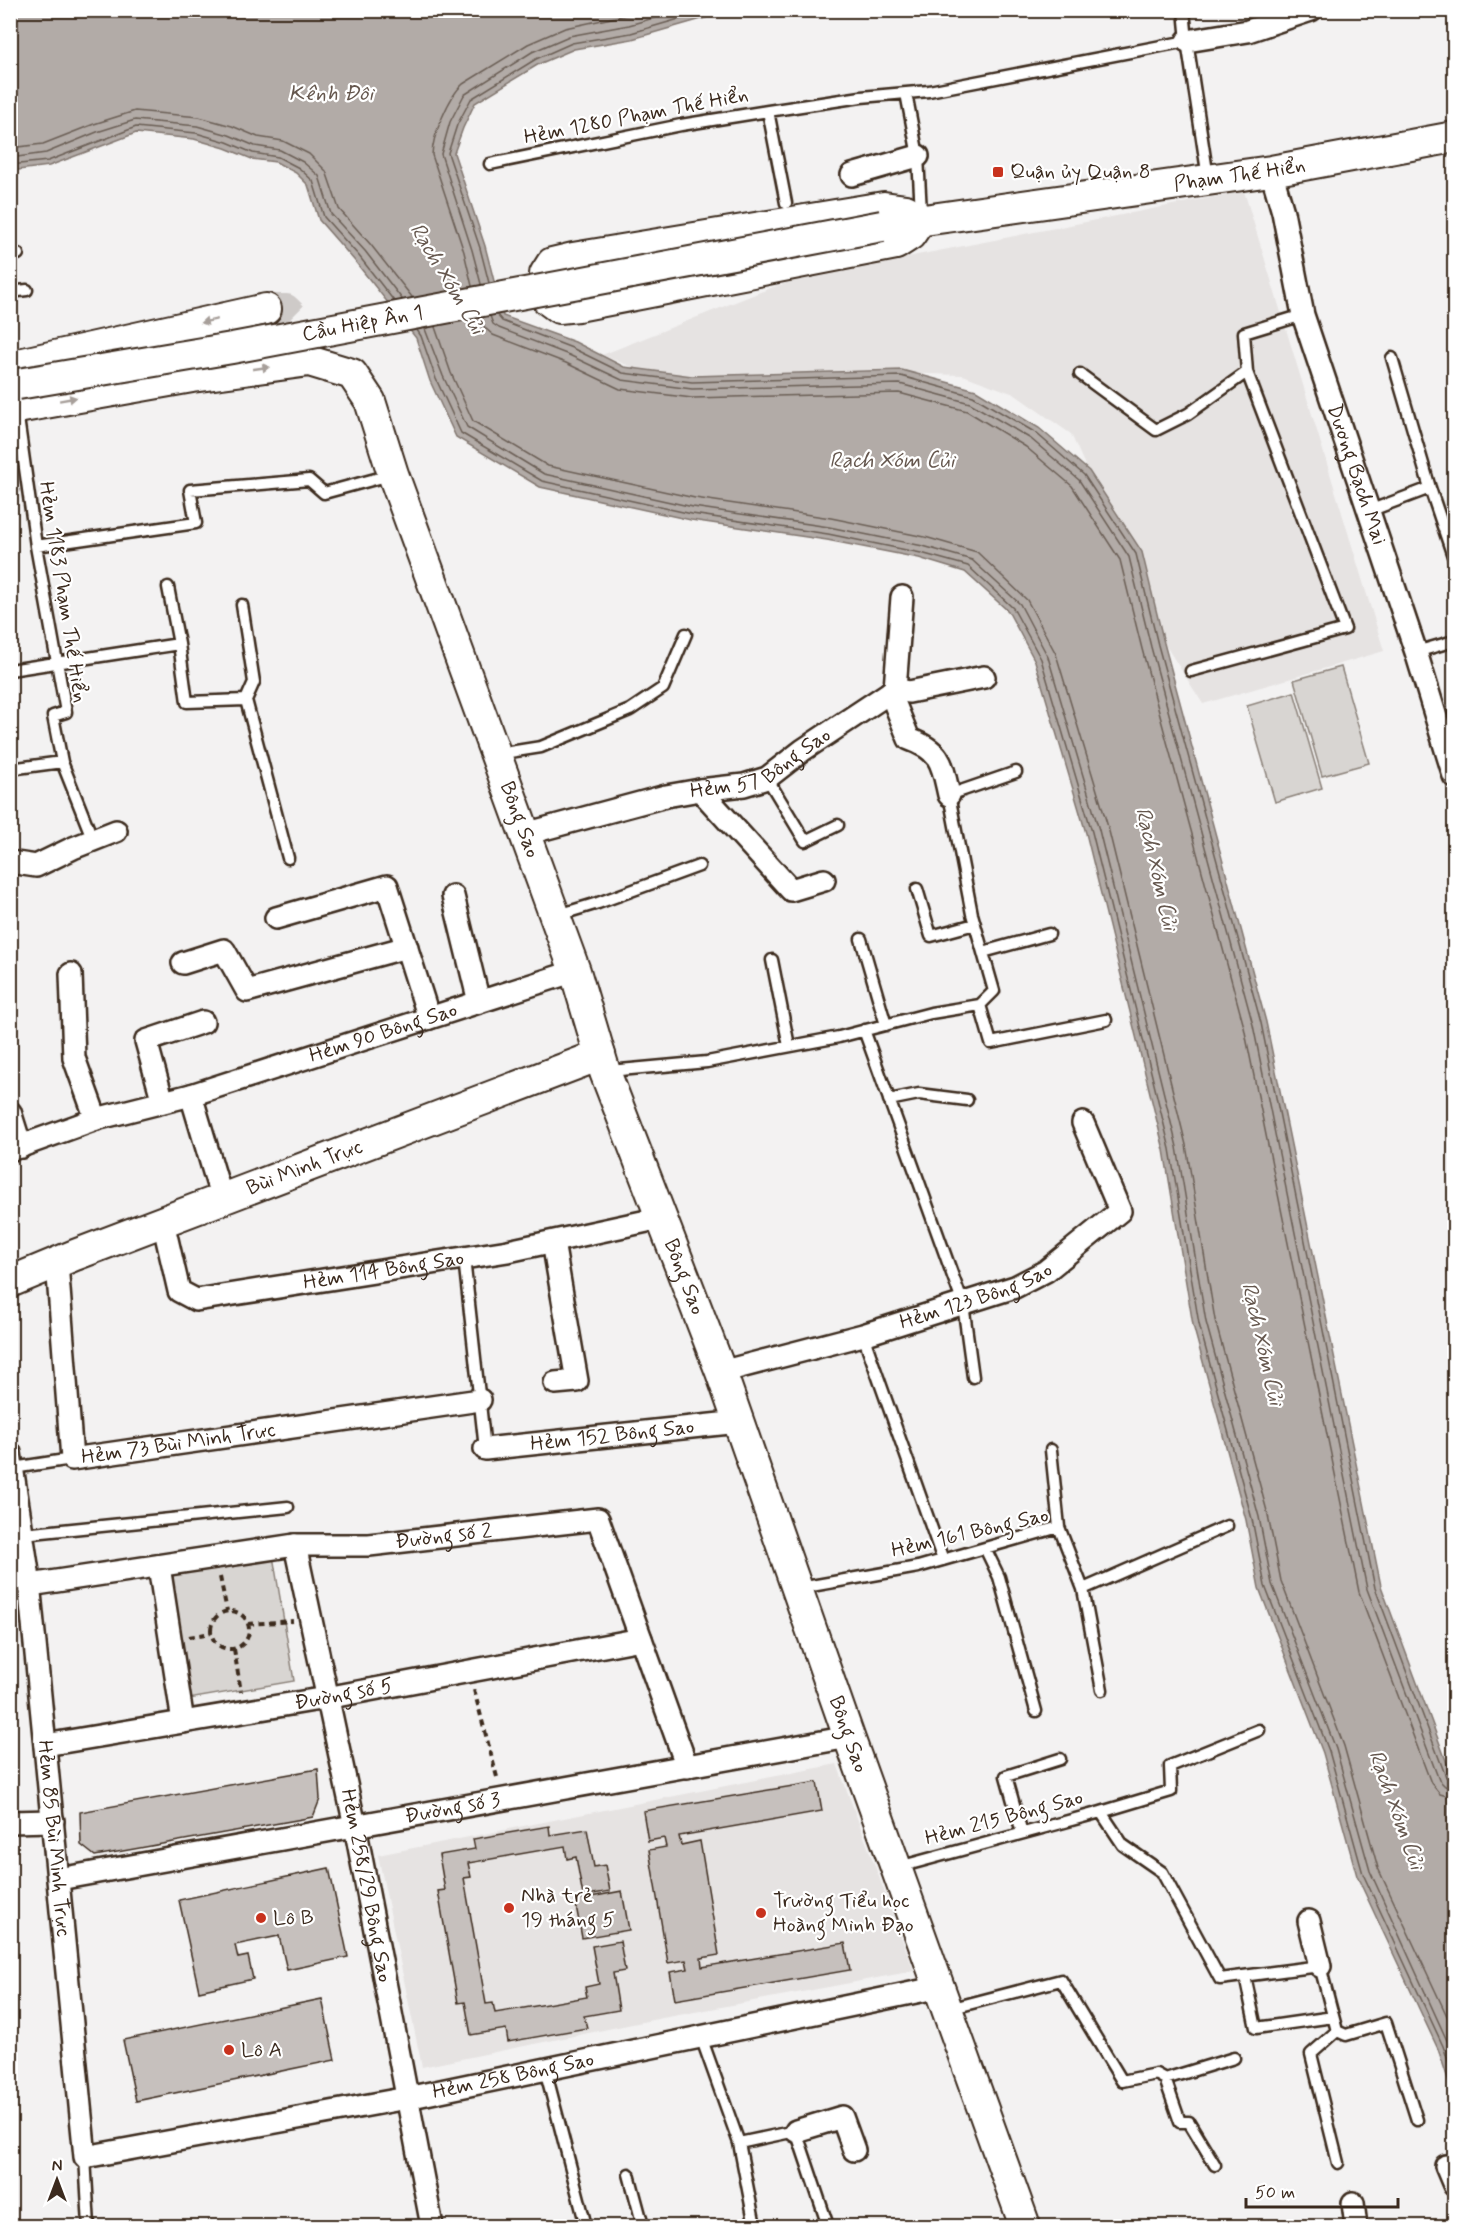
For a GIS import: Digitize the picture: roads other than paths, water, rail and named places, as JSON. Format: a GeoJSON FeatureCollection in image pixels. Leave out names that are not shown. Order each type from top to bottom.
{"type":"FeatureCollection","features":[{"type":"Feature","properties":{"kind":"main road","name":"Phạm Thế Hiển"},"geometry":{"type":"LineString","coordinates":[[882,226],[1208,178],[1271,171],[1455,137]]}},
{"type":"Feature","properties":{"kind":"main road"},"geometry":{"type":"LineString","coordinates":[[884,207],[906,210],[921,219],[910,235],[896,244],[579,306],[559,308],[548,300],[545,274],[552,263],[573,258],[884,207]]}},
{"type":"Feature","properties":{"kind":"main road","name":"Cầu Hiệp Ân 1"},"geometry":{"type":"LineString","coordinates":[[13,390],[882,226]]}},
{"type":"Feature","properties":{"kind":"main road"},"geometry":{"type":"LineString","coordinates":[[13,390],[266,309]]}},
{"type":"Feature","properties":{"kind":"main road","name":"Bông Sao"},"geometry":{"type":"LineString","coordinates":[[13,390],[192,377],[309,361],[352,374],[370,401],[393,474],[576,971],[603,1063],[721,1372],[849,1737],[1025,2226]]}},
{"type":"Feature","properties":{"kind":"main road","name":"Bùi Minh Trực"},"geometry":{"type":"LineString","coordinates":[[10,1282],[222,1199],[603,1063]]}},
{"type":"Feature","properties":{"kind":"street"},"geometry":{"type":"LineString","coordinates":[[1188,40],[1248,31],[1311,10]]}},
{"type":"Feature","properties":{"kind":"street"},"geometry":{"type":"LineString","coordinates":[[852,175],[918,156]]}},
{"type":"Feature","properties":{"kind":"street","name":"Dương Bạch Mai"},"geometry":{"type":"LineString","coordinates":[[1271,171],[1283,212],[1303,315],[1455,776]]}},
{"type":"Feature","properties":{"kind":"street"},"geometry":{"type":"LineString","coordinates":[[902,597],[892,691],[909,739],[934,751],[943,768],[949,795]]}},
{"type":"Feature","properties":{"kind":"street"},"geometry":{"type":"LineString","coordinates":[[892,691],[909,692],[984,677]]}},
{"type":"Feature","properties":{"kind":"street","name":"Hẻm 57 Bông Sao"},"geometry":{"type":"LineString","coordinates":[[525,834],[666,796],[744,785],[766,778],[803,750],[892,691]]}},
{"type":"Feature","properties":{"kind":"street"},"geometry":{"type":"LineString","coordinates":[[700,790],[791,890],[824,880]]}},
{"type":"Feature","properties":{"kind":"street"},"geometry":{"type":"LineString","coordinates":[[10,862],[36,866],[116,831]]}},
{"type":"Feature","properties":{"kind":"street"},"geometry":{"type":"LineString","coordinates":[[276,918],[387,886],[429,1018]]}},
{"type":"Feature","properties":{"kind":"street"},"geometry":{"type":"LineString","coordinates":[[453,896],[479,1002]]}},
{"type":"Feature","properties":{"kind":"street"},"geometry":{"type":"LineString","coordinates":[[183,963],[224,950],[247,991],[407,946]]}},
{"type":"Feature","properties":{"kind":"street","name":"Hẻm 90 Bông Sao"},"geometry":{"type":"LineString","coordinates":[[16,1149],[96,1119],[191,1095],[576,971]]}},
{"type":"Feature","properties":{"kind":"street"},"geometry":{"type":"LineString","coordinates":[[71,974],[74,1058],[96,1119]]}},
{"type":"Feature","properties":{"kind":"street"},"geometry":{"type":"LineString","coordinates":[[162,1102],[146,1041],[203,1022]]}},
{"type":"Feature","properties":{"kind":"street"},"geometry":{"type":"LineString","coordinates":[[191,1095],[222,1199]]}},
{"type":"Feature","properties":{"kind":"street"},"geometry":{"type":"LineString","coordinates":[[10,1112],[16,1149]]}},
{"type":"Feature","properties":{"kind":"street","name":"Hẻm 123 Bông Sao"},"geometry":{"type":"LineString","coordinates":[[721,1372],[863,1335],[963,1304],[1015,1287],[1046,1271],[1120,1211],[1083,1123]]}},
{"type":"Feature","properties":{"kind":"street","name":"Hẻm 114 Bông Sao"},"geometry":{"type":"LineString","coordinates":[[162,1222],[179,1291],[196,1300],[464,1258],[553,1242],[661,1218]]}},
{"type":"Feature","properties":{"kind":"street"},"geometry":{"type":"LineString","coordinates":[[553,1242],[578,1381],[555,1383]]}},
{"type":"Feature","properties":{"kind":"street","name":"Hẻm 73 Bùi Minh Trực"},"geometry":{"type":"LineString","coordinates":[[57,1263],[72,1459],[480,1400]]}},
{"type":"Feature","properties":{"kind":"street","name":"Hẻm 152 Bông Sao"},"geometry":{"type":"LineString","coordinates":[[485,1449],[739,1422]]}},
{"type":"Feature","properties":{"kind":"street","name":"Hẻm 85 Bùi Minh Trực"},"geometry":{"type":"LineString","coordinates":[[11,1463],[30,1585],[85,2157]]}},
{"type":"Feature","properties":{"kind":"street","name":"Đường số 2"},"geometry":{"type":"LineString","coordinates":[[30,1585],[295,1545],[369,1545],[598,1519],[687,1767]]}},
{"type":"Feature","properties":{"kind":"street","name":"Hẻm 258/29 Bông Sao"},"geometry":{"type":"LineString","coordinates":[[295,1545],[354,1826],[432,2226]]}},
{"type":"Feature","properties":{"kind":"street"},"geometry":{"type":"LineString","coordinates":[[159,1566],[183,1722]]}},
{"type":"Feature","properties":{"kind":"street","name":"Đường số 5"},"geometry":{"type":"LineString","coordinates":[[45,1745],[326,1698],[641,1639]]}},
{"type":"Feature","properties":{"kind":"street","name":"Đường số 3"},"geometry":{"type":"LineString","coordinates":[[59,1879],[849,1737]]}},
{"type":"Feature","properties":{"kind":"street"},"geometry":{"type":"LineString","coordinates":[[10,1822],[53,1821]]}},
{"type":"Feature","properties":{"kind":"street"},"geometry":{"type":"LineString","coordinates":[[1309,1921],[1320,1966]]}},
{"type":"Feature","properties":{"kind":"street","name":"Hẻm 258 Bông Sao"},"geometry":{"type":"LineString","coordinates":[[85,2157],[407,2098],[701,2037],[944,1998]]}},
{"type":"Feature","properties":{"kind":"street"},"geometry":{"type":"LineString","coordinates":[[796,2131],[842,2117],[854,2150]]}},
{"type":"Feature","properties":{"kind":"street"},"geometry":{"type":"LineString","coordinates":[[1353,2203],[1356,2226]]}},
{"type":"Feature","properties":{"kind":"lane"},"geometry":{"type":"LineString","coordinates":[[1184,10],[1208,178]]}},
{"type":"Feature","properties":{"kind":"lane"},"geometry":{"type":"LineString","coordinates":[[768,111],[861,97],[929,91],[1188,40]]}},
{"type":"Feature","properties":{"kind":"lane"},"geometry":{"type":"LineString","coordinates":[[906,93],[918,156],[921,219]]}},
{"type":"Feature","properties":{"kind":"lane","name":"Hẻm 1280 Phạm Thế Hiển"},"geometry":{"type":"LineString","coordinates":[[490,164],[681,125],[768,111],[786,203]]}},
{"type":"Feature","properties":{"kind":"lane"},"geometry":{"type":"LineString","coordinates":[[10,292],[27,290]]}},
{"type":"Feature","properties":{"kind":"lane"},"geometry":{"type":"LineString","coordinates":[[1191,671],[1345,629],[1247,372],[1244,333],[1303,315]]}},
{"type":"Feature","properties":{"kind":"lane"},"geometry":{"type":"LineString","coordinates":[[1392,358],[1430,488],[1455,559]]}},
{"type":"Feature","properties":{"kind":"lane"},"geometry":{"type":"LineString","coordinates":[[1080,374],[1156,430],[1188,414],[1247,372]]}},
{"type":"Feature","properties":{"kind":"lane","name":"Hẻm 1183 Phạm Thế Hiển"},"geometry":{"type":"LineString","coordinates":[[13,390],[36,546],[66,712],[53,716],[62,762],[93,840]]}},
{"type":"Feature","properties":{"kind":"lane"},"geometry":{"type":"LineString","coordinates":[[36,546],[196,523],[190,490],[309,480],[324,493],[393,474]]}},
{"type":"Feature","properties":{"kind":"lane"},"geometry":{"type":"LineString","coordinates":[[1369,511],[1430,488]]}},
{"type":"Feature","properties":{"kind":"lane"},"geometry":{"type":"LineString","coordinates":[[168,587],[187,702],[246,700]]}},
{"type":"Feature","properties":{"kind":"lane"},"geometry":{"type":"LineString","coordinates":[[242,605],[254,682],[246,700],[288,858]]}},
{"type":"Feature","properties":{"kind":"lane"},"geometry":{"type":"LineString","coordinates":[[496,754],[541,747],[630,710],[663,688],[686,634]]}},
{"type":"Feature","properties":{"kind":"lane"},"geometry":{"type":"LineString","coordinates":[[1416,652],[1455,641]]}},
{"type":"Feature","properties":{"kind":"lane"},"geometry":{"type":"LineString","coordinates":[[10,670],[179,644]]}},
{"type":"Feature","properties":{"kind":"lane"},"geometry":{"type":"LineString","coordinates":[[10,769],[62,762]]}},
{"type":"Feature","properties":{"kind":"lane"},"geometry":{"type":"LineString","coordinates":[[603,1063],[707,1062],[864,1030],[931,1013],[980,1005],[994,991],[975,924],[949,795],[1016,771]]}},
{"type":"Feature","properties":{"kind":"lane"},"geometry":{"type":"LineString","coordinates":[[766,778],[806,841],[838,825]]}},
{"type":"Feature","properties":{"kind":"lane"},"geometry":{"type":"LineString","coordinates":[[555,916],[598,903],[699,866]]}},
{"type":"Feature","properties":{"kind":"lane"},"geometry":{"type":"LineString","coordinates":[[917,889],[931,936],[975,924]]}},
{"type":"Feature","properties":{"kind":"lane"},"geometry":{"type":"LineString","coordinates":[[983,952],[1049,934]]}},
{"type":"Feature","properties":{"kind":"lane"},"geometry":{"type":"LineString","coordinates":[[861,939],[886,1025]]}},
{"type":"Feature","properties":{"kind":"lane"},"geometry":{"type":"LineString","coordinates":[[771,960],[789,1046]]}},
{"type":"Feature","properties":{"kind":"lane"},"geometry":{"type":"LineString","coordinates":[[980,1005],[991,1043],[1106,1020]]}},
{"type":"Feature","properties":{"kind":"lane"},"geometry":{"type":"LineString","coordinates":[[864,1030],[963,1304],[973,1377]]}},
{"type":"Feature","properties":{"kind":"lane"},"geometry":{"type":"LineString","coordinates":[[889,1100],[919,1094],[967,1100]]}},
{"type":"Feature","properties":{"kind":"lane"},"geometry":{"type":"LineString","coordinates":[[464,1258],[485,1449]]}},
{"type":"Feature","properties":{"kind":"lane"},"geometry":{"type":"LineString","coordinates":[[863,1335],[943,1560]]}},
{"type":"Feature","properties":{"kind":"lane"},"geometry":{"type":"LineString","coordinates":[[1051,1450],[1059,1527]]}},
{"type":"Feature","properties":{"kind":"lane"},"geometry":{"type":"LineString","coordinates":[[11,1463],[72,1459]]}},
{"type":"Feature","properties":{"kind":"lane"},"geometry":{"type":"LineString","coordinates":[[23,1534],[288,1507]]}},
{"type":"Feature","properties":{"kind":"lane"},"geometry":{"type":"LineString","coordinates":[[1083,1589],[1227,1526]]}},
{"type":"Feature","properties":{"kind":"lane","name":"Hẻm 161 Bông Sao"},"geometry":{"type":"LineString","coordinates":[[797,1589],[918,1567],[1059,1527],[1083,1589],[1102,1690]]}},
{"type":"Feature","properties":{"kind":"lane"},"geometry":{"type":"LineString","coordinates":[[985,1548],[999,1577],[1036,1711]]}},
{"type":"Feature","properties":{"kind":"lane"},"geometry":{"type":"LineString","coordinates":[[1101,1812],[1171,1791],[1170,1766],[1259,1730]]}},
{"type":"Feature","properties":{"kind":"lane"},"geometry":{"type":"LineString","coordinates":[[1022,1833],[1006,1776],[1060,1759]]}},
{"type":"Feature","properties":{"kind":"lane","name":"Hẻm 215 Bông Sao"},"geometry":{"type":"LineString","coordinates":[[897,1868],[1101,1812],[1123,1845],[1162,1872],[1220,1979],[1320,1966]]}},
{"type":"Feature","properties":{"kind":"lane"},"geometry":{"type":"LineString","coordinates":[[1320,1966],[1337,2031]]}},
{"type":"Feature","properties":{"kind":"lane"},"geometry":{"type":"LineString","coordinates":[[1245,1976],[1256,2028],[1333,2017]]}},
{"type":"Feature","properties":{"kind":"lane"},"geometry":{"type":"LineString","coordinates":[[944,1998],[1061,1980],[1122,2081],[1156,2074],[1165,2079],[1180,2122],[1190,2122],[1215,2165]]}},
{"type":"Feature","properties":{"kind":"lane"},"geometry":{"type":"LineString","coordinates":[[1337,2031],[1346,2035],[1386,2023],[1417,2120]]}},
{"type":"Feature","properties":{"kind":"lane"},"geometry":{"type":"LineString","coordinates":[[1337,2031],[1311,2054],[1338,2163]]}},
{"type":"Feature","properties":{"kind":"lane"},"geometry":{"type":"LineString","coordinates":[[701,2037],[739,2143],[755,2226]]}},
{"type":"Feature","properties":{"kind":"lane"},"geometry":{"type":"LineString","coordinates":[[1165,2079],[1234,2058]]}},
{"type":"Feature","properties":{"kind":"lane"},"geometry":{"type":"LineString","coordinates":[[544,2069],[586,2226]]}},
{"type":"Feature","properties":{"kind":"lane"},"geometry":{"type":"LineString","coordinates":[[739,2143],[796,2131],[828,2226]]}},
{"type":"Feature","properties":{"kind":"lane","name":"Hẻm 85 Bùi Minh Trực"},"geometry":{"type":"LineString","coordinates":[[85,2157],[89,2226]]}},
{"type":"Feature","properties":{"kind":"lane"},"geometry":{"type":"LineString","coordinates":[[629,2174],[644,2226]]}},
{"type":"Feature","properties":{"kind":"water","name":"Rạch Xóm Củi"},"geometry":{"type":"Polygon","coordinates":[[[10,11],[932,11],[917,14],[712,16],[632,39],[574,49],[539,64],[475,103],[454,153],[485,246],[503,316],[575,342],[624,367],[692,376],[902,370],[976,390],[1039,428],[1089,471],[1142,552],[1164,643],[1266,1022],[1381,1586],[1454,1782],[1454,2097],[1438,2049],[1357,1876],[1323,1753],[1259,1588],[1246,1520],[1193,1325],[1164,1150],[1086,833],[1035,661],[1008,611],[965,572],[919,558],[827,540],[691,520],[540,487],[456,437],[430,381],[416,338],[319,220],[308,185],[296,173],[276,162],[252,159],[194,139],[136,133],[49,166],[11,171],[10,11]]]}},
{"type":"Feature","properties":{"kind":"tunnel"},"geometry":{"type":"LineString","coordinates":[[266,309],[286,309],[302,325],[309,358]]}},
{"type":"Feature","properties":{"kind":"place","name":"Quận ủy Quận 8"},"geometry":{"type":"Point","coordinates":[998,172]}},
{"type":"Feature","properties":{"kind":"place","name":"Nhà trẻ 19 tháng 5"},"geometry":{"type":"Point","coordinates":[509,1908]}},
{"type":"Feature","properties":{"kind":"place","name":"Trường Tiểu học Hoàng Minh Đạo"},"geometry":{"type":"Point","coordinates":[761,1913]}},
{"type":"Feature","properties":{"kind":"place","name":"Lô B"},"geometry":{"type":"Point","coordinates":[261,1918]}},
{"type":"Feature","properties":{"kind":"place","name":"Lô A"},"geometry":{"type":"Point","coordinates":[229,2050]}},
{"type":"Feature","properties":{"kind":"water label","name":"Kênh Đôi"},"geometry":{"type":"Point","coordinates":[331,94]}}]}
